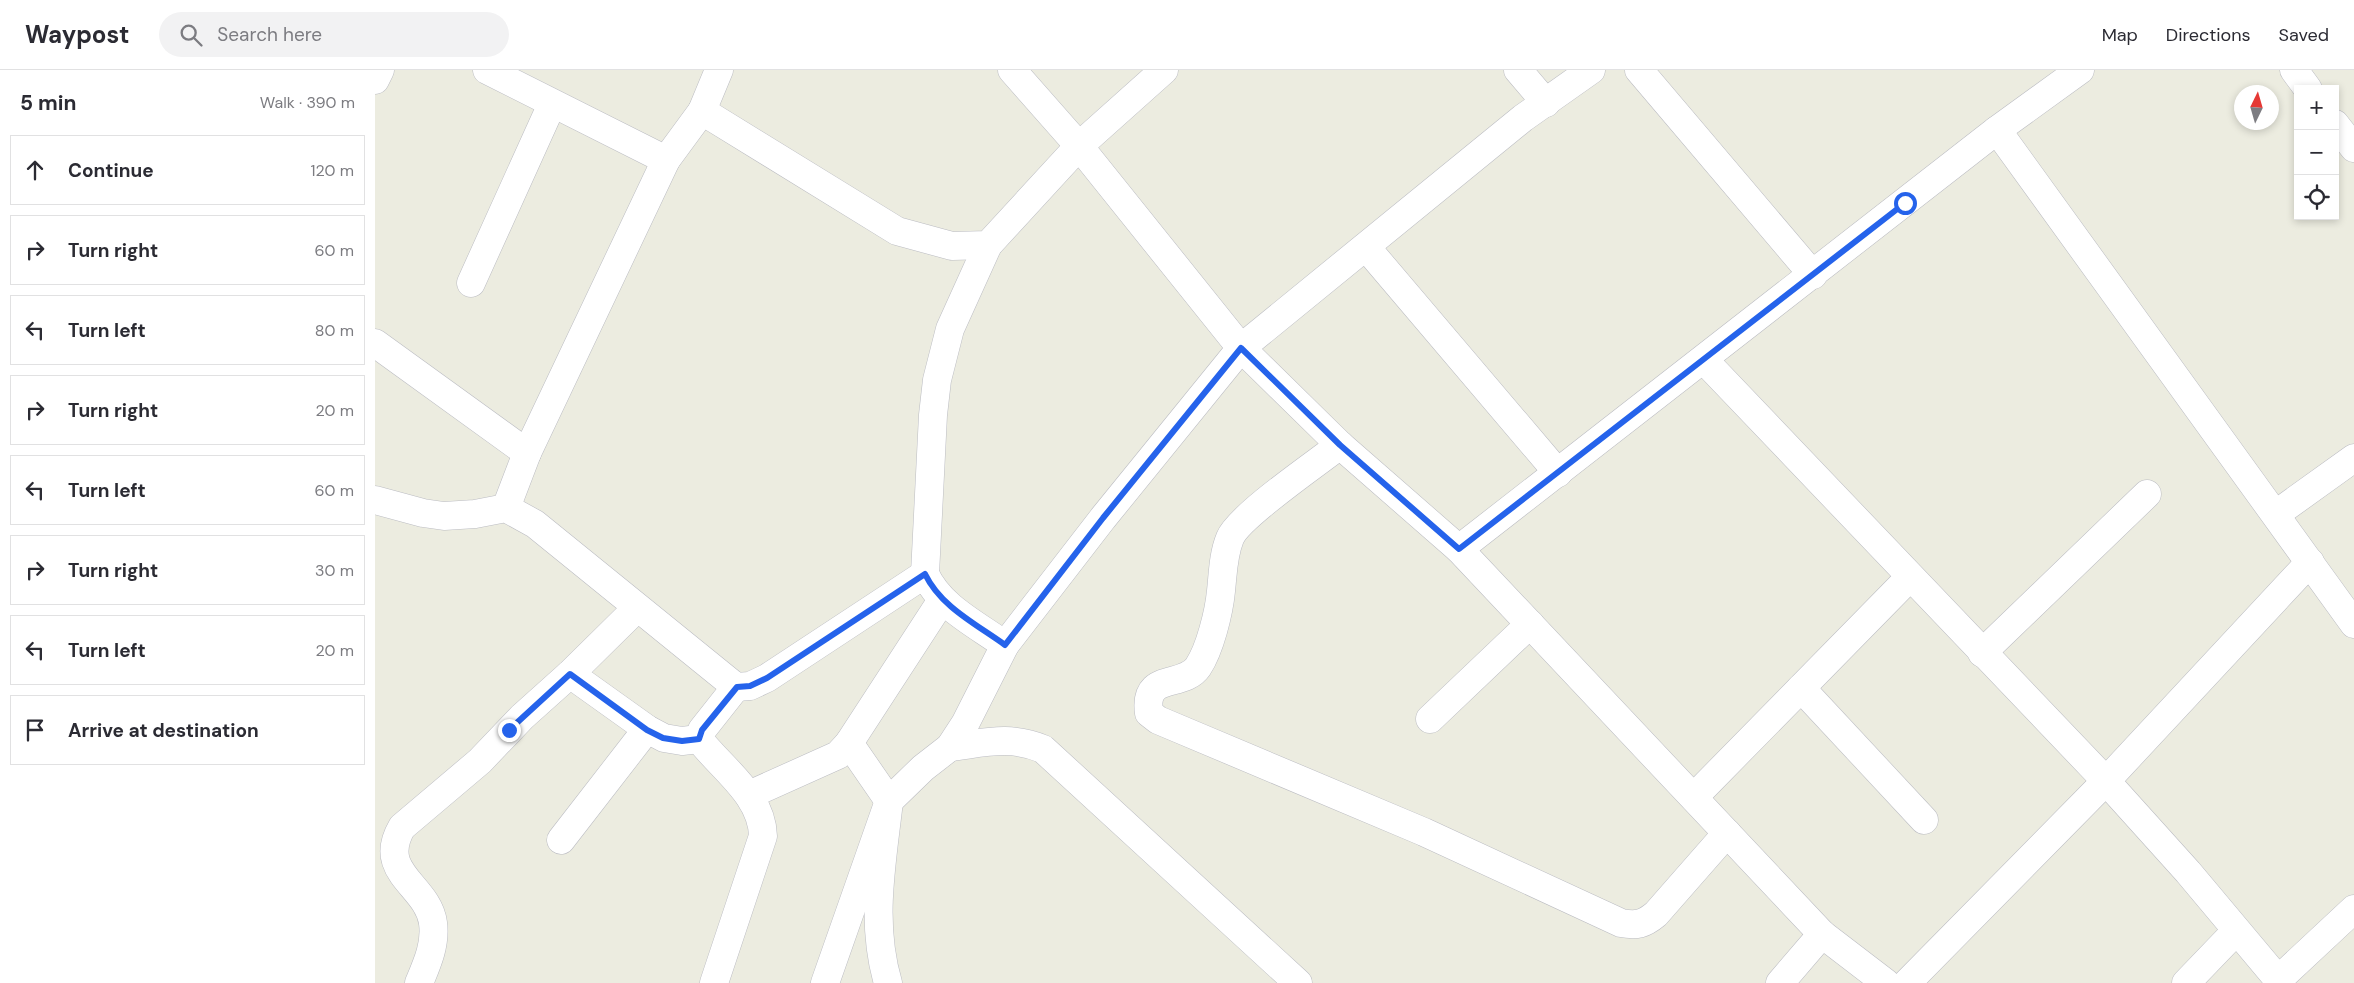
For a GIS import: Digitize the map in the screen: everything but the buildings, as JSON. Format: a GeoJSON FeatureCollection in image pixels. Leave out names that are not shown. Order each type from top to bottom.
{"type":"FeatureCollection","features":[{"type":"Feature","properties":{"kind":"street"},"geometry":{"type":"LineString","coordinates":[[375,80],[380,70]]}},
{"type":"Feature","properties":{"kind":"street"},"geometry":{"type":"LineString","coordinates":[[506,508],[527,453],[666,160],[702,111],[719,70]]}},
{"type":"Feature","properties":{"kind":"street"},"geometry":{"type":"LineString","coordinates":[[1012,70],[1079,146],[1241,348],[1340,445],[1459,549],[1822,934],[1886,983]]}},
{"type":"Feature","properties":{"kind":"street"},"geometry":{"type":"LineString","coordinates":[[1005,645],[942,600],[932,590],[925,574],[933,415],[937,380],[950,329],[988,245],[1079,146],[1164,70]]}},
{"type":"Feature","properties":{"kind":"street"},"geometry":{"type":"LineString","coordinates":[[1518,70],[1546,103]]}},
{"type":"Feature","properties":{"kind":"street"},"geometry":{"type":"LineString","coordinates":[[825,983],[889,801],[923,768],[949,747],[965,724],[1005,645],[1103,518],[1241,348],[1523,118],[1591,70]]}},
{"type":"Feature","properties":{"kind":"street"},"geometry":{"type":"LineString","coordinates":[[1639,70],[1813,275]]}},
{"type":"Feature","properties":{"kind":"street"},"geometry":{"type":"LineString","coordinates":[[1459,549],[1997,130],[2080,70]]}},
{"type":"Feature","properties":{"kind":"street"},"geometry":{"type":"LineString","coordinates":[[2294,70],[2305,85]]}},
{"type":"Feature","properties":{"kind":"street"},"geometry":{"type":"LineString","coordinates":[[502,73],[552,104],[666,160]]}},
{"type":"Feature","properties":{"kind":"street"},"geometry":{"type":"LineString","coordinates":[[471,283],[552,104]]}},
{"type":"Feature","properties":{"kind":"street"},"geometry":{"type":"LineString","coordinates":[[702,111],[897,231],[952,246],[988,245]]}},
{"type":"Feature","properties":{"kind":"street"},"geometry":{"type":"LineString","coordinates":[[2339,129],[2354,148]]}},
{"type":"Feature","properties":{"kind":"street"},"geometry":{"type":"LineString","coordinates":[[1997,130],[2354,624]]}},
{"type":"Feature","properties":{"kind":"street"},"geometry":{"type":"LineString","coordinates":[[1366,247],[1558,473]]}},
{"type":"Feature","properties":{"kind":"street"},"geometry":{"type":"LineString","coordinates":[[375,343],[527,453]]}},
{"type":"Feature","properties":{"kind":"street"},"geometry":{"type":"LineString","coordinates":[[1704,360],[2106,782],[2280,982],[2354,909]]}},
{"type":"Feature","properties":{"kind":"street"},"geometry":{"type":"LineString","coordinates":[[1340,445],[1253,513],[1231,536],[1225,556],[1218,611],[1202,660],[1192,673],[1165,681],[1150,693],[1147,702],[1149,713],[1158,720],[1424,832],[1621,923],[1636,926],[1657,914],[1727,833]]}},
{"type":"Feature","properties":{"kind":"street"},"geometry":{"type":"LineString","coordinates":[[2276,514],[2354,458]]}},
{"type":"Feature","properties":{"kind":"street"},"geometry":{"type":"LineString","coordinates":[[1982,653],[2147,494]]}},
{"type":"Feature","properties":{"kind":"street"},"geometry":{"type":"LineString","coordinates":[[375,500],[423,513],[444,516],[475,514],[506,508],[535,524],[737,687],[750,686],[767,678],[925,574]]}},
{"type":"Feature","properties":{"kind":"street"},"geometry":{"type":"LineString","coordinates":[[1907,983],[2106,782],[2310,562]]}},
{"type":"Feature","properties":{"kind":"street"},"geometry":{"type":"LineString","coordinates":[[1694,797],[1910,577]]}},
{"type":"Feature","properties":{"kind":"street"},"geometry":{"type":"LineString","coordinates":[[749,795],[838,755],[849,743],[942,600]]}},
{"type":"Feature","properties":{"kind":"street"},"geometry":{"type":"LineString","coordinates":[[419,983],[430,955],[433,921],[426,908],[394,869],[390,849],[393,837],[402,827],[480,761],[522,717],[570,674],[637,608]]}},
{"type":"Feature","properties":{"kind":"street"},"geometry":{"type":"LineString","coordinates":[[1430,719],[1530,624]]}},
{"type":"Feature","properties":{"kind":"street"},"geometry":{"type":"LineString","coordinates":[[570,674],[647,730],[672,740],[699,739]]}},
{"type":"Feature","properties":{"kind":"street"},"geometry":{"type":"LineString","coordinates":[[699,739],[702,730],[737,687]]}},
{"type":"Feature","properties":{"kind":"street"},"geometry":{"type":"LineString","coordinates":[[1801,688],[1924,820]]}},
{"type":"Feature","properties":{"kind":"street"},"geometry":{"type":"LineString","coordinates":[[561,840],[647,730]]}},
{"type":"Feature","properties":{"kind":"street"},"geometry":{"type":"LineString","coordinates":[[699,739],[749,795],[761,815],[763,836],[713,983]]}},
{"type":"Feature","properties":{"kind":"street"},"geometry":{"type":"LineString","coordinates":[[949,747],[1008,740],[1025,742],[1043,749],[1298,983]]}},
{"type":"Feature","properties":{"kind":"street"},"geometry":{"type":"LineString","coordinates":[[849,743],[889,801],[877,910],[879,949],[887,983]]}},
{"type":"Feature","properties":{"kind":"street"},"geometry":{"type":"LineString","coordinates":[[2186,983],[2236,931]]}},
{"type":"Feature","properties":{"kind":"street"},"geometry":{"type":"LineString","coordinates":[[1780,983],[1822,934]]}},
{"type":"Feature","properties":{"kind":"route"},"geometry":{"type":"LineString","coordinates":[[509,730],[570,674],[647,730],[672,740],[699,739],[702,730],[737,687],[750,686],[767,678],[925,574],[932,590],[942,600],[1005,645],[1103,518],[1241,348],[1340,445],[1459,549],[1905,203]]}}]}
